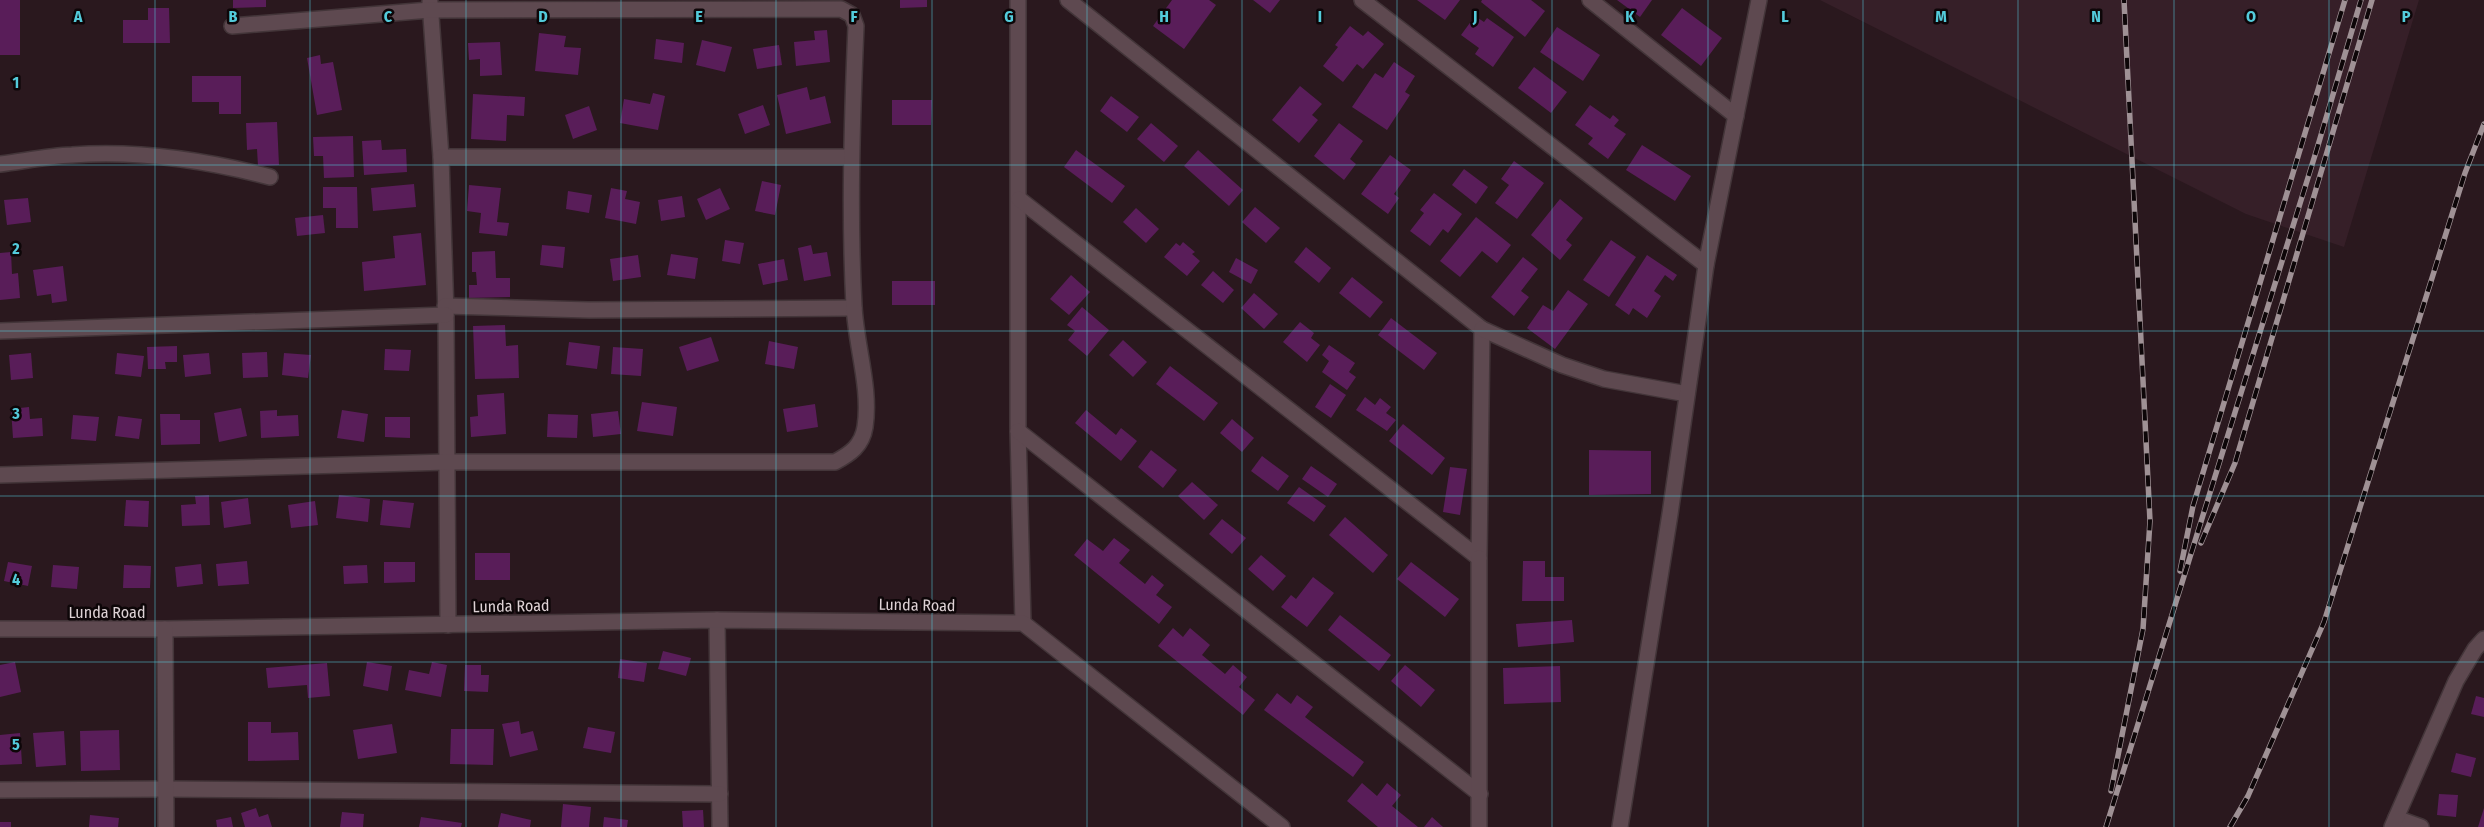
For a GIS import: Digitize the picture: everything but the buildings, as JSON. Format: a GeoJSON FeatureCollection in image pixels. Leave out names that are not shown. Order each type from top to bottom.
{"type":"FeatureCollection","features":[{"type":"Feature","properties":{"kind":"street"},"geometry":{"type":"LineString","coordinates":[[1018,0],[1018,432],[1023,623],[1282,827]]}},
{"type":"Feature","properties":{"kind":"street"},"geometry":{"type":"LineString","coordinates":[[1068,0],[1482,329],[1562,365],[1604,379],[1687,394]]}},
{"type":"Feature","properties":{"kind":"street"},"geometry":{"type":"LineString","coordinates":[[1362,0],[1706,266]]}},
{"type":"Feature","properties":{"kind":"street"},"geometry":{"type":"LineString","coordinates":[[1590,0],[1736,116]]}},
{"type":"Feature","properties":{"kind":"street"},"geometry":{"type":"LineString","coordinates":[[1620,827],[1669,524],[1706,266],[1759,0]]}},
{"type":"Feature","properties":{"kind":"street"},"geometry":{"type":"LineString","coordinates":[[430,5],[441,157],[446,310],[448,624]]}},
{"type":"Feature","properties":{"kind":"street"},"geometry":{"type":"LineString","coordinates":[[0,475],[447,462],[834,462],[851,453],[860,443],[865,428],[866,403],[854,308],[851,157],[856,26],[852,15],[840,9],[430,5],[232,26]]}},
{"type":"Feature","properties":{"kind":"street"},"geometry":{"type":"LineString","coordinates":[[0,164],[72,155],[133,154],[199,160],[270,177]]}},
{"type":"Feature","properties":{"kind":"street"},"geometry":{"type":"LineString","coordinates":[[441,157],[851,157]]}},
{"type":"Feature","properties":{"kind":"street"},"geometry":{"type":"LineString","coordinates":[[1019,199],[1478,558]]}},
{"type":"Feature","properties":{"kind":"street"},"geometry":{"type":"LineString","coordinates":[[0,331],[446,310],[854,308]]}},
{"type":"Feature","properties":{"kind":"street"},"geometry":{"type":"LineString","coordinates":[[1479,827],[1478,558],[1482,329]]}},
{"type":"Feature","properties":{"kind":"street"},"geometry":{"type":"LineString","coordinates":[[1018,432],[1480,794]]}},
{"type":"Feature","properties":{"kind":"street"},"geometry":{"type":"LineString","coordinates":[[717,620],[720,827]]}},
{"type":"Feature","properties":{"kind":"street","name":"Lunda Road"},"geometry":{"type":"LineString","coordinates":[[0,629],[166,629],[717,620],[1023,623]]}},
{"type":"Feature","properties":{"kind":"street"},"geometry":{"type":"LineString","coordinates":[[166,629],[166,827]]}},
{"type":"Feature","properties":{"kind":"street"},"geometry":{"type":"LineString","coordinates":[[2421,827],[2394,823],[2456,681],[2475,649],[2484,639]]}},
{"type":"Feature","properties":{"kind":"street"},"geometry":{"type":"LineString","coordinates":[[0,790],[166,789],[720,794]]}},
{"type":"Feature","properties":{"kind":"shaded area"},"geometry":{"type":"Polygon","coordinates":[[[1820,0],[2419,0],[2344,247],[2246,214],[1820,0]]]}},
{"type":"Feature","properties":{"kind":"railway"},"geometry":{"type":"LineString","coordinates":[[2111,791],[2143,629],[2150,521],[2124,0]]}},
{"type":"Feature","properties":{"kind":"railway"},"geometry":{"type":"LineString","coordinates":[[2180,571],[2193,506],[2345,0]]}},
{"type":"Feature","properties":{"kind":"railway"},"geometry":{"type":"LineString","coordinates":[[2106,827],[2316,152],[2361,0]]}},
{"type":"Feature","properties":{"kind":"railway"},"geometry":{"type":"LineString","coordinates":[[2201,543],[2235,463],[2372,0]]}},
{"type":"Feature","properties":{"kind":"railway"},"geometry":{"type":"LineString","coordinates":[[2230,827],[2248,796],[2324,622],[2465,173],[2484,124]]}}]}
